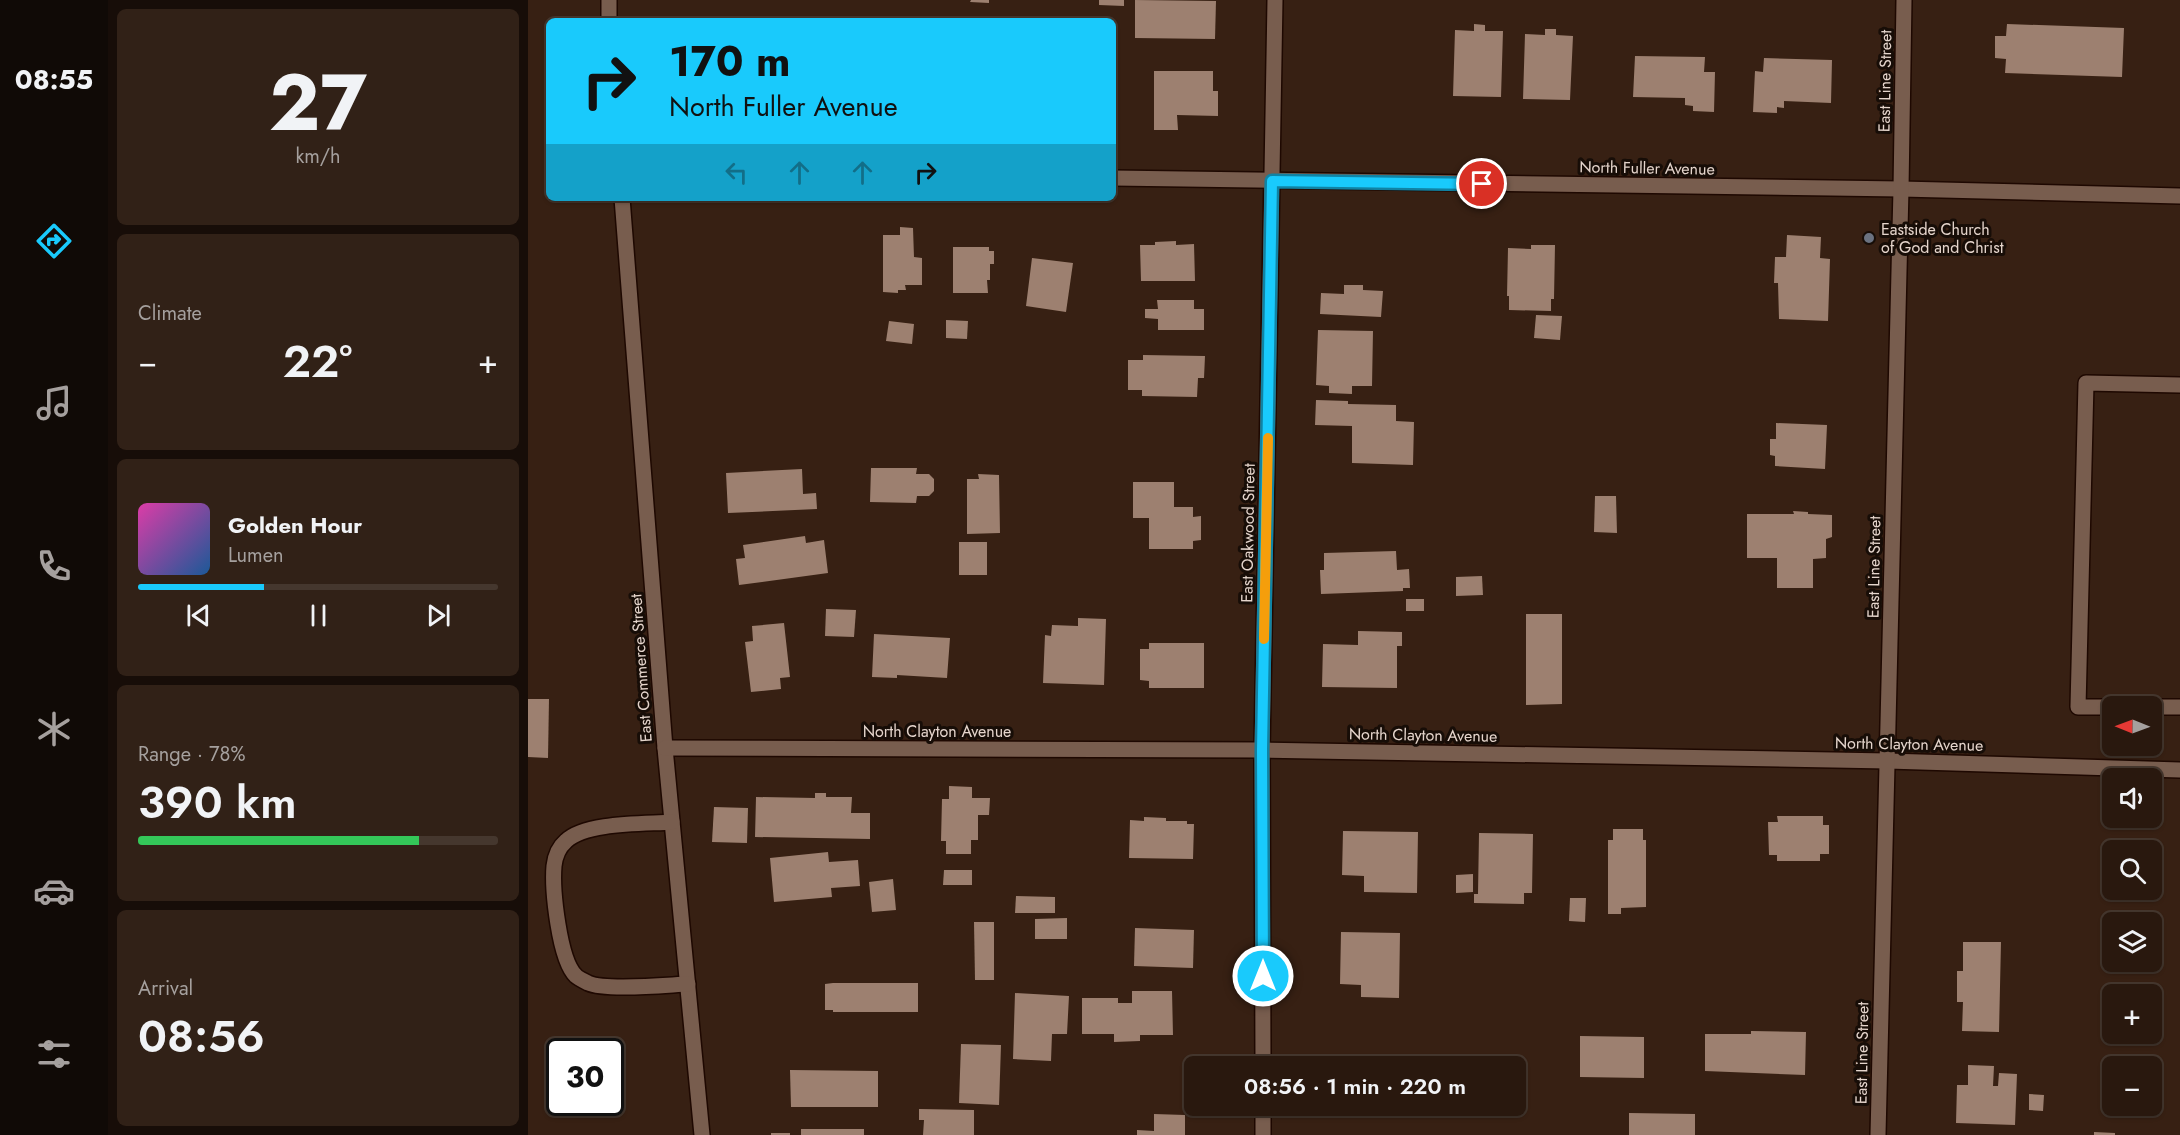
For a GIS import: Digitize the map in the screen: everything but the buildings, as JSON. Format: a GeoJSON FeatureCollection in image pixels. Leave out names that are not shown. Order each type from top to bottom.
{"type":"FeatureCollection","features":[{"type":"Feature","properties":{"kind":"street"},"geometry":{"type":"LineString","coordinates":[[609,0],[609,18]]}},
{"type":"Feature","properties":{"kind":"street","name":"East Oakwood Street"},"geometry":{"type":"LineString","coordinates":[[1263,1056],[1262,750],[1275,0]]}},
{"type":"Feature","properties":{"kind":"street","name":"East Line Street"},"geometry":{"type":"LineString","coordinates":[[1878,1135],[1904,0]]}},
{"type":"Feature","properties":{"kind":"street","name":"North Fuller Avenue"},"geometry":{"type":"LineString","coordinates":[[1116,178],[1901,189],[2180,196]]}},
{"type":"Feature","properties":{"kind":"street","name":"East Commerce Street"},"geometry":{"type":"LineString","coordinates":[[622,201],[665,748],[702,1135]]}},
{"type":"Feature","properties":{"kind":"street"},"geometry":{"type":"LineString","coordinates":[[2102,707],[2078,707],[2086,383],[2180,385]]}},
{"type":"Feature","properties":{"kind":"street"},"geometry":{"type":"LineString","coordinates":[[2162,707],[2180,707]]}},
{"type":"Feature","properties":{"kind":"street","name":"North Clayton Avenue"},"geometry":{"type":"LineString","coordinates":[[665,748],[1262,750],[1888,761],[2180,770]]}},
{"type":"Feature","properties":{"kind":"street"},"geometry":{"type":"LineString","coordinates":[[672,822],[607,827],[584,831],[567,839],[559,849],[555,863],[554,902],[569,965],[576,976],[590,984],[620,986],[688,984]]}},
{"type":"Feature","properties":{"kind":"street"},"geometry":{"type":"LineString","coordinates":[[1263,1116],[1263,1135]]}},
{"type":"Feature","properties":{"kind":"slow traffic"},"geometry":{"type":"LineString","coordinates":[[1264,639],[1268,438]]}},
{"type":"Feature","properties":{"kind":"place","name":"Eastside Church of God and Christ"},"geometry":{"type":"Point","coordinates":[1869,238]}},
{"type":"Feature","properties":{"kind":"route"},"geometry":{"type":"LineString","coordinates":[[1263,976],[1262,750],[1272,181],[1482,184]]}}]}
